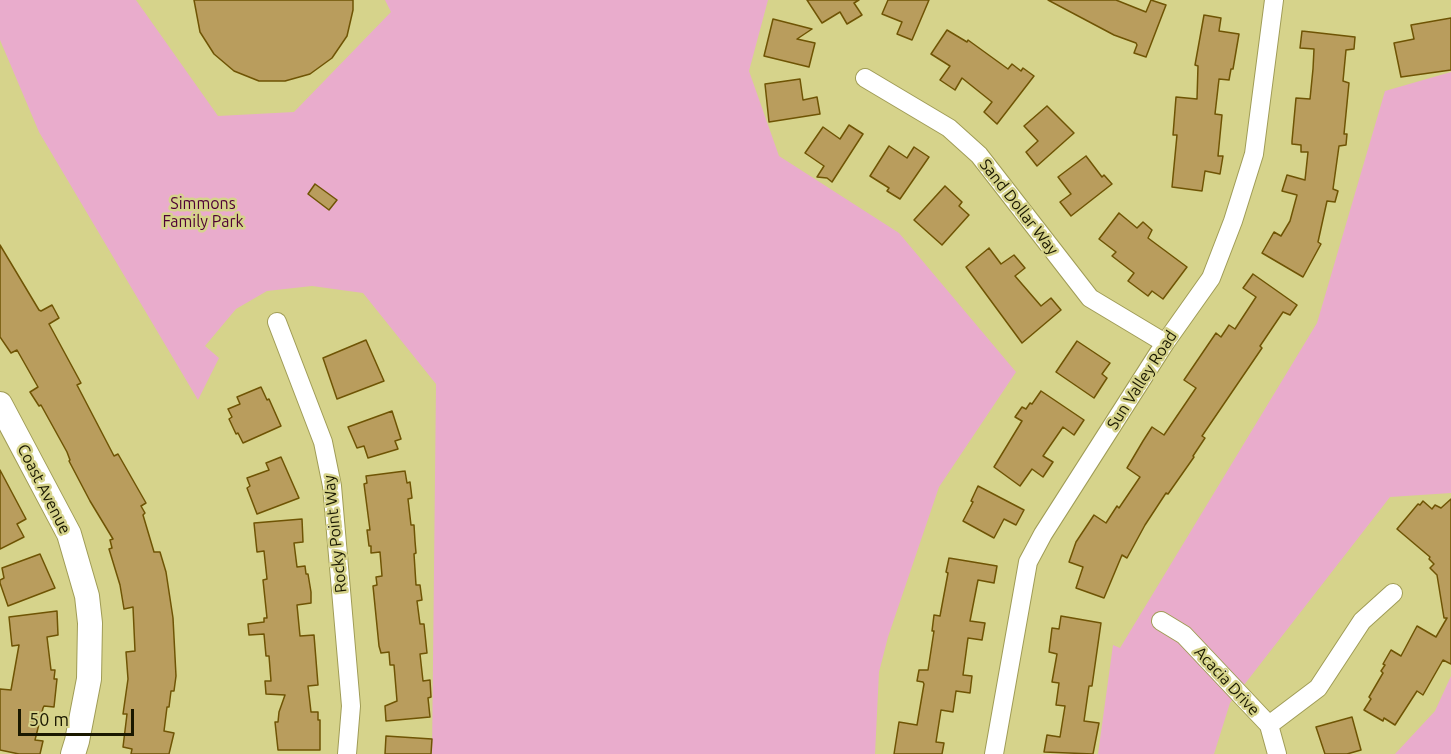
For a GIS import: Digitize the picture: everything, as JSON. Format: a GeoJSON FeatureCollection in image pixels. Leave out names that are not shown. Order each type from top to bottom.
{"type":"FeatureCollection","features":[{"type":"Feature","properties":{"kind":"street","name":"Sun Valley Road"},"geometry":{"type":"LineString","coordinates":[[994,754],[1028,562],[1043,534],[1165,343],[1211,278],[1237,210],[1254,154],[1274,0]]}},
{"type":"Feature","properties":{"kind":"street","name":"Sand Dollar Way"},"geometry":{"type":"LineString","coordinates":[[865,78],[949,128],[979,155],[1090,298],[1165,343]]}},
{"type":"Feature","properties":{"kind":"street","name":"Rocky Point Way"},"geometry":{"type":"LineString","coordinates":[[277,322],[323,442],[332,486],[351,706],[347,754]]}},
{"type":"Feature","properties":{"kind":"street","name":"Coast Avenue"},"geometry":{"type":"LineString","coordinates":[[0,404],[69,534],[87,596],[90,623],[89,680],[73,754]]}},
{"type":"Feature","properties":{"kind":"street"},"geometry":{"type":"LineString","coordinates":[[1269,725],[1318,688],[1362,621],[1393,593]]}},
{"type":"Feature","properties":{"kind":"street","name":"Acacia Drive"},"geometry":{"type":"LineString","coordinates":[[1161,621],[1184,635],[1269,725],[1277,754]]}},
{"type":"Feature","properties":{"kind":"green space","name":"Simmons Family Park"},"geometry":{"type":"Polygon","coordinates":[[[0,0],[136,0],[218,116],[294,112],[391,12],[385,0],[768,0],[749,71],[779,156],[899,233],[1016,372],[939,487],[888,637],[879,672],[875,754],[432,754],[436,384],[363,293],[312,286],[267,291],[236,309],[205,346],[219,358],[198,400],[39,132],[0,40],[0,0]]]}},
{"type":"Feature","properties":{"kind":"green space"},"geometry":{"type":"Polygon","coordinates":[[[1451,72],[1451,493],[1390,497],[1230,703],[1214,754],[1098,754],[1113,645],[1120,648],[1317,323],[1385,91],[1451,72]]]}},
{"type":"Feature","properties":{"kind":"green space"},"geometry":{"type":"Polygon","coordinates":[[[1451,676],[1451,754],[1395,754],[1435,711],[1451,676]]]}},
{"type":"Feature","properties":{"kind":"building"},"geometry":{"type":"Polygon","coordinates":[[[194,0],[353,0],[353,10],[347,36],[332,58],[310,74],[285,81],[259,81],[234,71],[214,54],[200,32],[194,0]]]}},
{"type":"Feature","properties":{"kind":"building"},"geometry":{"type":"Polygon","coordinates":[[[807,0],[859,0],[854,3],[862,15],[847,24],[840,12],[822,23],[807,0]]]}},
{"type":"Feature","properties":{"kind":"building"},"geometry":{"type":"Polygon","coordinates":[[[888,0],[929,0],[912,40],[897,34],[902,22],[882,14],[888,0]]]}},
{"type":"Feature","properties":{"kind":"building"},"geometry":{"type":"Polygon","coordinates":[[[1048,0],[1116,0],[1146,12],[1151,0],[1166,5],[1146,57],[1134,53],[1136,43],[1114,35],[1048,0]]]}},
{"type":"Feature","properties":{"kind":"building"},"geometry":{"type":"Polygon","coordinates":[[[1204,15],[1221,18],[1219,31],[1239,34],[1229,80],[1219,79],[1215,114],[1222,115],[1218,156],[1223,156],[1220,174],[1205,171],[1202,191],[1172,187],[1177,135],[1173,135],[1176,97],[1197,99],[1198,66],[1195,65],[1204,15]]]}},
{"type":"Feature","properties":{"kind":"building"},"geometry":{"type":"Polygon","coordinates":[[[1451,18],[1451,70],[1401,77],[1394,43],[1414,39],[1411,25],[1451,18]]]}},
{"type":"Feature","properties":{"kind":"building"},"geometry":{"type":"Polygon","coordinates":[[[773,19],[812,29],[797,39],[815,43],[809,67],[764,56],[773,19]]]}},
{"type":"Feature","properties":{"kind":"building"},"geometry":{"type":"Polygon","coordinates":[[[947,30],[967,42],[968,40],[1008,69],[1012,64],[1021,71],[1023,68],[1034,76],[997,124],[984,112],[992,102],[962,78],[955,90],[940,80],[950,66],[931,54],[947,30]]]}},
{"type":"Feature","properties":{"kind":"building"},"geometry":{"type":"Polygon","coordinates":[[[1302,31],[1355,37],[1354,49],[1346,50],[1343,81],[1349,83],[1344,134],[1347,134],[1346,145],[1339,146],[1333,189],[1338,191],[1335,202],[1327,201],[1318,242],[1321,244],[1303,277],[1262,253],[1274,232],[1281,236],[1290,221],[1297,195],[1282,191],[1287,175],[1305,180],[1308,152],[1301,152],[1301,145],[1292,144],[1296,98],[1310,99],[1313,69],[1314,49],[1300,48],[1302,31]]]}},
{"type":"Feature","properties":{"kind":"building"},"geometry":{"type":"Polygon","coordinates":[[[800,79],[803,100],[817,97],[820,114],[769,122],[765,84],[800,79]]]}},
{"type":"Feature","properties":{"kind":"building"},"geometry":{"type":"Polygon","coordinates":[[[1047,106],[1074,133],[1037,166],[1026,152],[1038,141],[1024,126],[1047,106]]]}},
{"type":"Feature","properties":{"kind":"building"},"geometry":{"type":"Polygon","coordinates":[[[849,125],[863,134],[832,182],[827,178],[817,177],[824,166],[805,153],[823,127],[840,139],[849,125]]]}},
{"type":"Feature","properties":{"kind":"building"},"geometry":{"type":"Polygon","coordinates":[[[889,146],[907,158],[914,147],[929,157],[900,199],[887,191],[889,188],[870,176],[889,146]]]}},
{"type":"Feature","properties":{"kind":"building"},"geometry":{"type":"Polygon","coordinates":[[[1086,156],[1102,177],[1104,175],[1112,184],[1071,216],[1060,202],[1071,194],[1058,177],[1086,156]]]}},
{"type":"Feature","properties":{"kind":"building"},"geometry":{"type":"Polygon","coordinates":[[[315,184],[337,200],[329,210],[308,194],[315,184]]]}},
{"type":"Feature","properties":{"kind":"building"},"geometry":{"type":"Polygon","coordinates":[[[945,186],[962,202],[959,206],[969,215],[942,245],[914,220],[945,186]]]}},
{"type":"Feature","properties":{"kind":"building"},"geometry":{"type":"Polygon","coordinates":[[[1119,213],[1137,228],[1143,222],[1152,230],[1148,238],[1187,267],[1163,299],[1152,291],[1148,296],[1128,281],[1134,273],[1112,256],[1116,252],[1099,239],[1119,213]]]}},
{"type":"Feature","properties":{"kind":"building"},"geometry":{"type":"Polygon","coordinates":[[[0,245],[39,310],[52,305],[59,318],[49,324],[81,383],[77,385],[114,456],[118,454],[146,503],[141,506],[145,513],[143,515],[154,552],[160,552],[166,572],[173,618],[176,676],[174,691],[171,691],[169,707],[167,707],[164,731],[174,733],[169,754],[131,754],[132,749],[123,747],[127,714],[123,714],[128,679],[126,652],[135,651],[133,607],[124,609],[120,585],[109,549],[112,548],[110,540],[113,539],[90,501],[41,405],[39,406],[30,392],[38,387],[17,350],[11,353],[0,337],[0,245]]]}},
{"type":"Feature","properties":{"kind":"building"},"geometry":{"type":"Polygon","coordinates":[[[989,248],[1001,264],[1014,255],[1025,268],[1015,276],[1041,306],[1051,298],[1061,310],[1022,343],[966,267],[989,248]]]}},
{"type":"Feature","properties":{"kind":"building"},"geometry":{"type":"Polygon","coordinates":[[[1253,274],[1297,305],[1290,315],[1283,312],[1260,346],[1262,348],[1202,436],[1205,438],[1194,457],[1168,494],[1166,493],[1127,558],[1122,555],[1104,598],[1076,588],[1083,567],[1069,562],[1076,542],[1094,515],[1106,523],[1140,477],[1127,468],[1152,427],[1164,435],[1196,388],[1184,380],[1216,333],[1221,337],[1229,325],[1235,329],[1256,297],[1243,288],[1253,274]]]}},
{"type":"Feature","properties":{"kind":"building"},"geometry":{"type":"Polygon","coordinates":[[[366,340],[384,381],[337,399],[323,358],[366,340]]]}},
{"type":"Feature","properties":{"kind":"building"},"geometry":{"type":"Polygon","coordinates":[[[1077,341],[1110,363],[1102,374],[1107,378],[1094,398],[1056,372],[1077,341]]]}},
{"type":"Feature","properties":{"kind":"building"},"geometry":{"type":"Polygon","coordinates":[[[261,387],[281,426],[243,443],[229,419],[232,417],[228,409],[240,404],[237,397],[261,387]]]}},
{"type":"Feature","properties":{"kind":"building"},"geometry":{"type":"Polygon","coordinates":[[[1041,391],[1084,420],[1074,435],[1063,427],[1043,456],[1053,462],[1043,477],[1032,469],[1020,486],[994,467],[1022,421],[1015,417],[1022,407],[1026,409],[1030,403],[1032,404],[1041,391]]]}},
{"type":"Feature","properties":{"kind":"building"},"geometry":{"type":"Polygon","coordinates":[[[392,411],[401,439],[395,441],[398,449],[368,458],[364,446],[357,448],[348,427],[392,411]]]}},
{"type":"Feature","properties":{"kind":"building"},"geometry":{"type":"Polygon","coordinates":[[[281,457],[299,498],[257,514],[247,488],[250,486],[247,478],[269,470],[266,463],[281,457]]]}},
{"type":"Feature","properties":{"kind":"building"},"geometry":{"type":"Polygon","coordinates":[[[0,470],[26,519],[17,524],[24,537],[0,549],[0,470]]]}},
{"type":"Feature","properties":{"kind":"building"},"geometry":{"type":"Polygon","coordinates":[[[405,471],[407,483],[410,482],[412,498],[408,499],[411,525],[414,525],[416,585],[420,585],[422,600],[417,601],[420,624],[424,624],[427,653],[420,654],[423,681],[430,680],[431,697],[428,698],[430,717],[386,721],[385,706],[397,701],[394,665],[390,665],[389,652],[381,653],[379,646],[373,586],[377,585],[376,577],[382,576],[380,552],[371,553],[371,546],[369,546],[367,530],[370,530],[364,484],[367,483],[366,476],[405,471]]]}},
{"type":"Feature","properties":{"kind":"building"},"geometry":{"type":"Polygon","coordinates":[[[978,486],[1024,510],[1016,525],[1004,519],[994,538],[963,521],[978,486]]]}},
{"type":"Feature","properties":{"kind":"building"},"geometry":{"type":"Polygon","coordinates":[[[1451,499],[1451,664],[1443,660],[1423,695],[1417,691],[1395,725],[1364,710],[1383,673],[1381,671],[1385,665],[1383,664],[1391,650],[1401,656],[1417,626],[1436,637],[1447,618],[1444,618],[1437,575],[1430,568],[1434,564],[1429,559],[1430,557],[1397,529],[1423,501],[1432,509],[1435,505],[1441,508],[1451,499]]]}},
{"type":"Feature","properties":{"kind":"building"},"geometry":{"type":"Polygon","coordinates":[[[302,519],[303,542],[294,543],[297,567],[305,566],[306,574],[308,574],[311,603],[297,605],[300,636],[314,635],[318,685],[308,686],[311,712],[318,712],[318,720],[320,720],[320,750],[278,750],[275,722],[278,722],[285,695],[266,694],[265,681],[271,681],[264,634],[249,635],[248,624],[264,622],[264,618],[267,618],[263,580],[267,579],[264,551],[257,552],[254,523],[302,519]]]}},
{"type":"Feature","properties":{"kind":"building"},"geometry":{"type":"Polygon","coordinates":[[[40,554],[55,588],[8,606],[0,583],[0,580],[4,578],[2,568],[40,554]]]}},
{"type":"Feature","properties":{"kind":"building"},"geometry":{"type":"Polygon","coordinates":[[[949,558],[997,566],[994,583],[978,580],[970,621],[985,623],[982,640],[968,638],[963,675],[972,676],[970,693],[956,691],[953,712],[941,710],[936,742],[944,743],[942,754],[894,754],[899,722],[917,725],[924,684],[917,681],[919,670],[928,670],[934,615],[940,616],[949,558]]]}},
{"type":"Feature","properties":{"kind":"building"},"geometry":{"type":"Polygon","coordinates":[[[57,611],[58,635],[47,637],[51,670],[55,670],[54,679],[57,679],[54,707],[44,706],[43,708],[35,740],[43,741],[40,754],[19,754],[0,750],[0,689],[11,690],[19,645],[12,646],[9,617],[57,611]]]}},
{"type":"Feature","properties":{"kind":"building"},"geometry":{"type":"Polygon","coordinates":[[[1061,616],[1101,623],[1092,686],[1089,686],[1084,721],[1099,723],[1093,754],[1044,752],[1047,735],[1060,737],[1065,706],[1056,705],[1059,683],[1052,682],[1057,654],[1049,652],[1052,628],[1059,629],[1061,616]]]}},
{"type":"Feature","properties":{"kind":"building"},"geometry":{"type":"Polygon","coordinates":[[[1352,717],[1361,750],[1347,754],[1325,754],[1316,727],[1352,717]]]}},
{"type":"Feature","properties":{"kind":"building"},"geometry":{"type":"Polygon","coordinates":[[[386,736],[432,739],[431,754],[385,754],[386,736]]]}}]}
